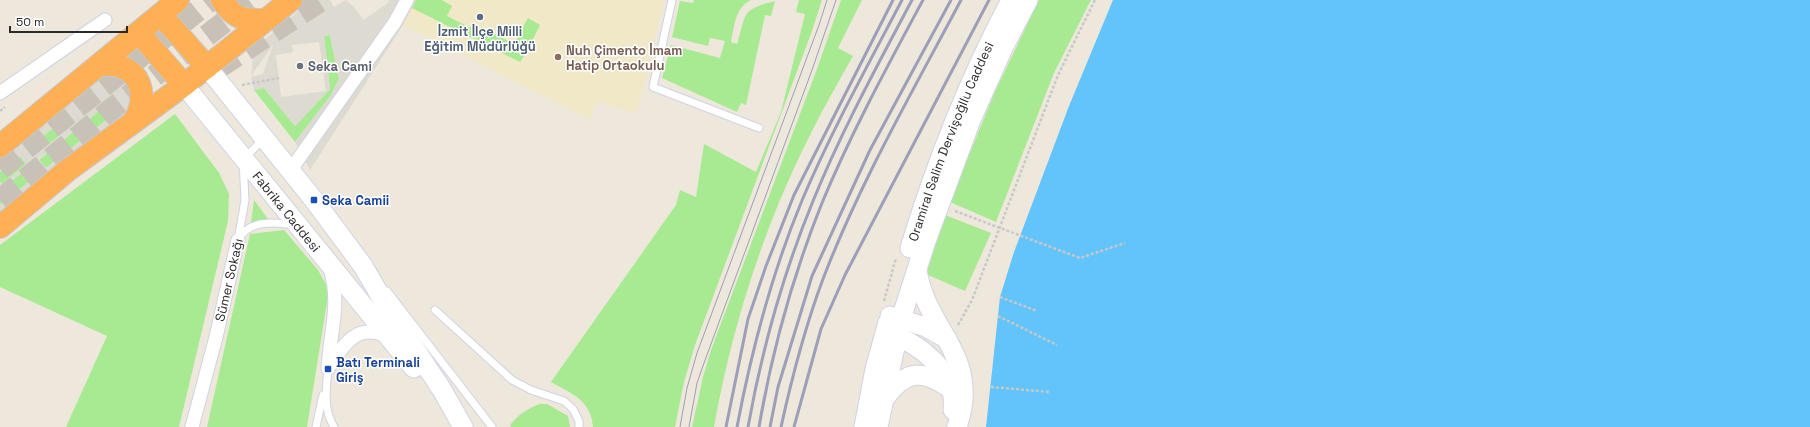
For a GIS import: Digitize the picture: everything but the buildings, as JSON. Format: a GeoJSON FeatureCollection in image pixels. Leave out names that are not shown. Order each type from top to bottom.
{"type":"FeatureCollection","features":[{"type":"Feature","properties":{"kind":"highway"},"geometry":{"type":"LineString","coordinates":[[0,146],[178,0]]}},
{"type":"Feature","properties":{"kind":"highway"},"geometry":{"type":"LineString","coordinates":[[222,0],[229,12],[237,17],[247,20],[264,20]]}},
{"type":"Feature","properties":{"kind":"highway"},"geometry":{"type":"LineString","coordinates":[[0,227],[68,170],[184,85],[291,0]]}},
{"type":"Feature","properties":{"kind":"highway"},"geometry":{"type":"LineString","coordinates":[[161,15],[207,67]]}},
{"type":"Feature","properties":{"kind":"highway"},"geometry":{"type":"LineString","coordinates":[[139,33],[184,85]]}},
{"type":"Feature","properties":{"kind":"highway"},"geometry":{"type":"LineString","coordinates":[[100,65],[119,66],[128,70],[140,84],[142,105],[134,121]]}},
{"type":"Feature","properties":{"kind":"main road","name":"Oramiral Salim Dervişoğllu Caddesi"},"geometry":{"type":"LineString","coordinates":[[893,326],[914,234],[946,142],[992,35],[1011,0]]}},
{"type":"Feature","properties":{"kind":"main road","name":"Oramiral Salim Dervişoğllu Caddesi"},"geometry":{"type":"LineString","coordinates":[[864,427],[876,369],[917,270],[939,205],[971,120],[1004,46],[1028,0]]}},
{"type":"Feature","properties":{"kind":"main road"},"geometry":{"type":"LineString","coordinates":[[207,67],[290,171],[362,266],[442,390],[462,427]]}},
{"type":"Feature","properties":{"kind":"main road","name":"Fabrika Caddesi"},"geometry":{"type":"LineString","coordinates":[[184,85],[462,427]]}},
{"type":"Feature","properties":{"kind":"main road"},"geometry":{"type":"LineString","coordinates":[[917,270],[919,288],[924,300],[951,334],[962,374],[964,386],[962,409],[957,427]]}},
{"type":"Feature","properties":{"kind":"main road"},"geometry":{"type":"LineString","coordinates":[[893,326],[926,327],[951,334]]}},
{"type":"Feature","properties":{"kind":"main road"},"geometry":{"type":"LineString","coordinates":[[893,326],[910,343],[938,364],[952,390],[954,402],[950,427]]}},
{"type":"Feature","properties":{"kind":"main road"},"geometry":{"type":"LineString","coordinates":[[878,427],[884,399],[893,326]]}},
{"type":"Feature","properties":{"kind":"main road"},"geometry":{"type":"LineString","coordinates":[[884,399],[894,385],[902,379],[915,375],[928,376],[942,382],[952,390]]}},
{"type":"Feature","properties":{"kind":"street"},"geometry":{"type":"LineString","coordinates":[[290,171],[395,22],[407,0]]}},
{"type":"Feature","properties":{"kind":"street"},"geometry":{"type":"LineString","coordinates":[[0,93],[105,20]]}},
{"type":"Feature","properties":{"kind":"street","name":"Sümer Sokağı"},"geometry":{"type":"LineString","coordinates":[[192,427],[216,337],[238,240]]}},
{"type":"Feature","properties":{"kind":"street"},"geometry":{"type":"LineString","coordinates":[[328,264],[334,281],[336,303],[329,347],[328,369]]}},
{"type":"Feature","properties":{"kind":"street"},"geometry":{"type":"LineString","coordinates":[[328,369],[343,346],[359,334],[367,331],[378,331],[391,338]]}},
{"type":"Feature","properties":{"kind":"lane"},"geometry":{"type":"LineString","coordinates":[[672,0],[653,87],[759,128]]}},
{"type":"Feature","properties":{"kind":"lane"},"geometry":{"type":"LineString","coordinates":[[243,158],[264,139]]}},
{"type":"Feature","properties":{"kind":"lane","name":"Sümer Sokağı"},"geometry":{"type":"LineString","coordinates":[[238,240],[245,200],[243,158]]}},
{"type":"Feature","properties":{"kind":"lane"},"geometry":{"type":"LineString","coordinates":[[238,240],[244,231],[251,226],[270,223],[297,225]]}},
{"type":"Feature","properties":{"kind":"lane"},"geometry":{"type":"LineString","coordinates":[[362,266],[393,298],[492,427]]}},
{"type":"Feature","properties":{"kind":"lane"},"geometry":{"type":"LineString","coordinates":[[435,310],[512,380],[531,390],[564,401],[573,409],[579,421],[579,427]]}},
{"type":"Feature","properties":{"kind":"lane"},"geometry":{"type":"LineString","coordinates":[[316,427],[328,369]]}},
{"type":"Feature","properties":{"kind":"lane"},"geometry":{"type":"LineString","coordinates":[[328,369],[325,402],[328,417],[334,427]]}},
{"type":"Feature","properties":{"kind":"path"},"geometry":{"type":"LineString","coordinates":[[951,334],[972,300],[1058,75],[1095,0]]}},
{"type":"Feature","properties":{"kind":"path"},"geometry":{"type":"LineString","coordinates":[[238,85],[279,78]]}},
{"type":"Feature","properties":{"kind":"path"},"geometry":{"type":"LineString","coordinates":[[948,208],[999,229],[1080,258],[1125,243]]}},
{"type":"Feature","properties":{"kind":"path"},"geometry":{"type":"LineString","coordinates":[[1000,297],[1037,311]]}},
{"type":"Feature","properties":{"kind":"path"},"geometry":{"type":"LineString","coordinates":[[998,316],[1057,346]]}},
{"type":"Feature","properties":{"kind":"path"},"geometry":{"type":"LineString","coordinates":[[991,387],[1050,392]]}},
{"type":"Feature","properties":{"kind":"shaded area"},"geometry":{"type":"Polygon","coordinates":[[[311,0],[330,0],[334,7],[346,0],[364,20],[389,2],[388,0],[416,0],[403,25],[310,170],[295,142],[331,95],[339,79],[330,35],[324,36],[330,89],[295,126],[264,88],[254,90],[251,77],[263,74],[273,45],[251,76],[254,49],[311,0]],[[319,42],[292,45],[293,52],[276,55],[281,97],[326,91],[319,42]]]}},
{"type":"Feature","properties":{"kind":"shaded area","name":"Nuh Çimento İmam Hatip Ortaokulu"},"geometry":{"type":"Polygon","coordinates":[[[416,0],[664,0],[637,114],[599,102],[589,119],[403,25],[416,0]]]}},
{"type":"Feature","properties":{"kind":"shaded area"},"geometry":{"type":"Polygon","coordinates":[[[111,69],[133,84],[131,116],[0,220],[0,205],[35,177],[28,168],[0,190],[0,181],[2,184],[26,164],[20,156],[0,172],[0,154],[111,69]],[[111,101],[39,159],[46,168],[119,110],[111,101]],[[53,128],[30,147],[35,155],[59,136],[53,128]]]}},
{"type":"Feature","properties":{"kind":"green space"},"geometry":{"type":"Polygon","coordinates":[[[416,0],[442,0],[452,6],[447,16],[479,32],[482,27],[514,44],[528,18],[540,25],[520,62],[412,8],[416,0]]]}},
{"type":"Feature","properties":{"kind":"green space"},"geometry":{"type":"Polygon","coordinates":[[[694,0],[751,0],[746,3],[738,13],[734,24],[731,42],[737,44],[744,19],[750,10],[775,1],[771,16],[765,15],[746,105],[741,103],[737,112],[662,78],[671,45],[720,58],[725,41],[710,38],[708,46],[672,37],[680,1],[693,3],[694,0]]]}},
{"type":"Feature","properties":{"kind":"green space"},"geometry":{"type":"Polygon","coordinates":[[[799,0],[822,0],[812,31],[695,345],[684,382],[675,427],[593,427],[589,410],[584,404],[573,394],[551,382],[676,205],[680,190],[696,197],[704,144],[756,172],[781,112],[805,14],[796,12],[799,0]]]}},
{"type":"Feature","properties":{"kind":"green space"},"geometry":{"type":"Polygon","coordinates":[[[841,0],[862,0],[838,48],[853,56],[822,112],[795,166],[765,238],[752,275],[730,351],[714,427],[692,427],[703,377],[711,350],[817,69],[841,0]]]}},
{"type":"Feature","properties":{"kind":"green space"},"geometry":{"type":"Polygon","coordinates":[[[1039,0],[1091,0],[1054,73],[996,222],[950,202],[994,94],[1039,0]]]}},
{"type":"Feature","properties":{"kind":"green space"},"geometry":{"type":"Polygon","coordinates":[[[330,35],[339,79],[331,95],[295,142],[254,90],[264,88],[295,126],[330,89],[324,36],[330,35]]]}},
{"type":"Feature","properties":{"kind":"green space"},"geometry":{"type":"Polygon","coordinates":[[[111,101],[119,110],[46,168],[39,160],[111,101]]]}},
{"type":"Feature","properties":{"kind":"green space"},"geometry":{"type":"Polygon","coordinates":[[[175,114],[219,173],[229,194],[228,221],[179,427],[66,427],[107,336],[0,287],[0,245],[175,114]]]}},
{"type":"Feature","properties":{"kind":"green space"},"geometry":{"type":"Polygon","coordinates":[[[53,128],[59,136],[36,155],[29,148],[53,128]]]}},
{"type":"Feature","properties":{"kind":"green space"},"geometry":{"type":"Polygon","coordinates":[[[20,156],[26,164],[2,184],[0,181],[0,172],[20,156]]]}},
{"type":"Feature","properties":{"kind":"green space"},"geometry":{"type":"Polygon","coordinates":[[[28,168],[35,177],[0,205],[0,190],[28,168]]]}},
{"type":"Feature","properties":{"kind":"green space"},"geometry":{"type":"Polygon","coordinates":[[[254,200],[268,219],[251,223],[254,200]]]}},
{"type":"Feature","properties":{"kind":"green space"},"geometry":{"type":"Polygon","coordinates":[[[945,215],[991,233],[965,291],[928,275],[928,268],[945,215]]]}},
{"type":"Feature","properties":{"kind":"green space"},"geometry":{"type":"Polygon","coordinates":[[[284,230],[318,270],[329,290],[307,427],[207,427],[250,234],[284,230]]]}},
{"type":"Feature","properties":{"kind":"green space"},"geometry":{"type":"Polygon","coordinates":[[[539,404],[547,404],[568,416],[570,427],[511,427],[510,425],[513,421],[520,415],[539,404]]]}},
{"type":"Feature","properties":{"kind":"water"},"geometry":{"type":"Polygon","coordinates":[[[1113,0],[1810,0],[1810,427],[986,427],[1000,297],[1014,252],[1069,106],[1113,0]]]}},
{"type":"Feature","properties":{"kind":"tunnel"},"geometry":{"type":"LineString","coordinates":[[0,169],[211,0]]}},
{"type":"Feature","properties":{"kind":"tunnel"},"geometry":{"type":"LineString","coordinates":[[0,200],[109,111],[253,0]]}},
{"type":"Feature","properties":{"kind":"tunnel"},"geometry":{"type":"LineString","coordinates":[[218,68],[322,0]]}},
{"type":"Feature","properties":{"kind":"tram line"},"geometry":{"type":"LineString","coordinates":[[680,427],[687,388],[697,353],[827,0]]}},
{"type":"Feature","properties":{"kind":"tram line"},"geometry":{"type":"LineString","coordinates":[[689,427],[697,383],[812,70],[836,0]]}},
{"type":"Feature","properties":{"kind":"railway"},"geometry":{"type":"LineString","coordinates":[[726,427],[748,319],[766,266],[794,195],[893,0]]}},
{"type":"Feature","properties":{"kind":"railway"},"geometry":{"type":"LineString","coordinates":[[737,427],[756,339],[772,282],[792,226],[826,148],[902,0]]}},
{"type":"Feature","properties":{"kind":"railway"},"geometry":{"type":"LineString","coordinates":[[748,427],[774,312],[802,228],[847,124],[912,0]]}},
{"type":"Feature","properties":{"kind":"railway"},"geometry":{"type":"LineString","coordinates":[[759,427],[770,370],[784,314],[822,203],[857,126],[923,0]]}},
{"type":"Feature","properties":{"kind":"railway"},"geometry":{"type":"LineString","coordinates":[[770,427],[778,387],[812,276],[870,150],[951,0]]}},
{"type":"Feature","properties":{"kind":"railway"},"geometry":{"type":"LineString","coordinates":[[781,427],[794,371],[816,297],[853,207],[888,137],[961,0]]}},
{"type":"Feature","properties":{"kind":"railway"},"geometry":{"type":"LineString","coordinates":[[794,427],[821,329],[845,275],[989,0]]}},
{"type":"Feature","properties":{"kind":"place","name":"İzmit İlçe Milli Eğitim Müdürlüğü"},"geometry":{"type":"Point","coordinates":[480,17]}},
{"type":"Feature","properties":{"kind":"place","name":"Nuh Çimento İmam Hatip Ortaokulu"},"geometry":{"type":"Point","coordinates":[558,57]}},
{"type":"Feature","properties":{"kind":"place","name":"Seka Cami"},"geometry":{"type":"Point","coordinates":[300,66]}},
{"type":"Feature","properties":{"kind":"place","name":"Seka Camii"},"geometry":{"type":"Point","coordinates":[314,200]}},
{"type":"Feature","properties":{"kind":"place","name":"Batı Terminali Giriş"},"geometry":{"type":"Point","coordinates":[328,369]}}]}
